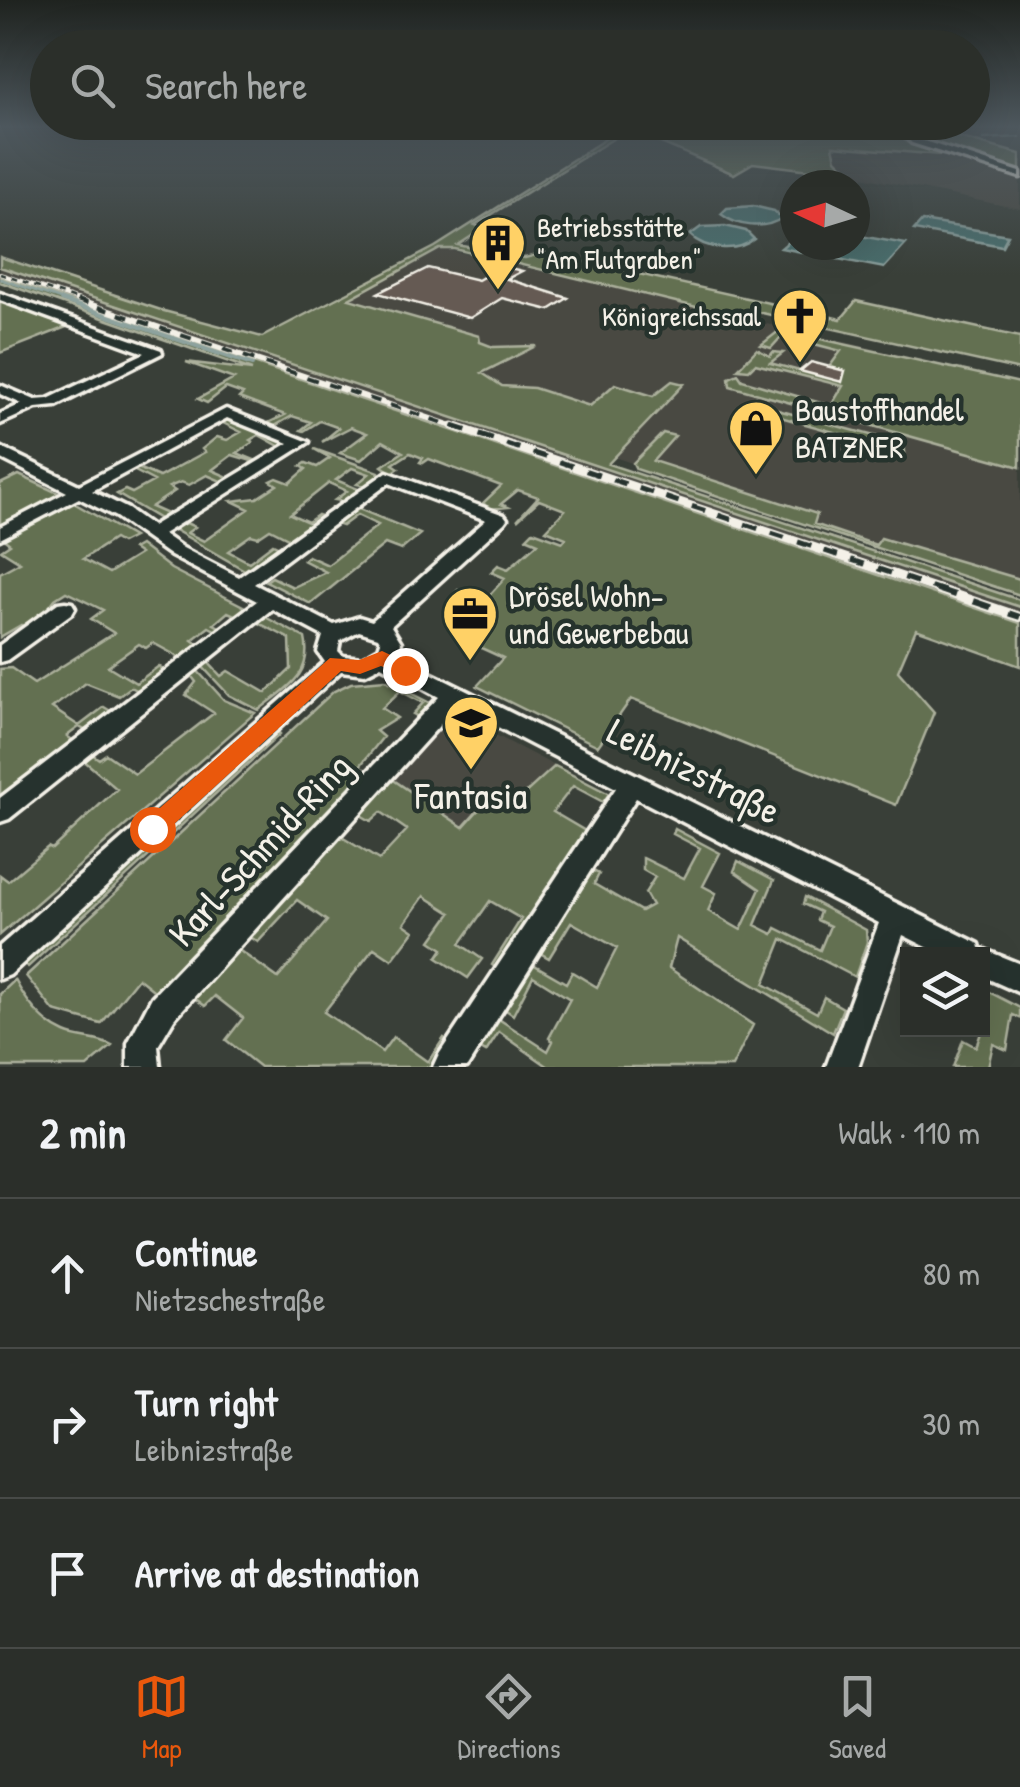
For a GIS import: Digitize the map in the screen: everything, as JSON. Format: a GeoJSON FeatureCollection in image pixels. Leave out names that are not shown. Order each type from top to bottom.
{"type":"FeatureCollection","features":[{"type":"Feature","properties":{"kind":"street"},"geometry":{"type":"LineString","coordinates":[[0,296],[156,353],[51,403],[34,404],[0,420]]}},
{"type":"Feature","properties":{"kind":"street"},"geometry":{"type":"LineString","coordinates":[[0,390],[34,404]]}},
{"type":"Feature","properties":{"kind":"street"},"geometry":{"type":"LineString","coordinates":[[0,534],[226,413],[302,442],[153,533]]}},
{"type":"Feature","properties":{"kind":"street"},"geometry":{"type":"LineString","coordinates":[[0,452],[80,492],[239,586],[270,600],[360,667],[382,658],[390,642],[378,626]]}},
{"type":"Feature","properties":{"kind":"street"},"geometry":{"type":"LineString","coordinates":[[0,966],[336,649],[354,625],[378,626],[498,519],[387,477],[239,586]]}},
{"type":"Feature","properties":{"kind":"street"},"geometry":{"type":"LineString","coordinates":[[0,812],[270,600]]}},
{"type":"Feature","properties":{"kind":"street"},"geometry":{"type":"LineString","coordinates":[[0,655],[65,608]]}},
{"type":"Feature","properties":{"kind":"street","name":"Leibnizstraße"},"geometry":{"type":"LineString","coordinates":[[382,658],[955,947]]}},
{"type":"Feature","properties":{"kind":"street","name":"Karl-Schmid-Ring"},"geometry":{"type":"LineString","coordinates":[[144,1067],[143,1044],[163,1008],[455,694]]}},
{"type":"Feature","properties":{"kind":"street"},"geometry":{"type":"LineString","coordinates":[[450,1067],[632,784]]}},
{"type":"Feature","properties":{"kind":"street"},"geometry":{"type":"LineString","coordinates":[[842,1067],[895,918]]}},
{"type":"Feature","properties":{"kind":"street"},"geometry":{"type":"LineString","coordinates":[[990,965],[1020,980]]}},
{"type":"Feature","properties":{"kind":"shaded area"},"geometry":{"type":"Polygon","coordinates":[[[870,176],[1020,177],[1020,209],[870,179],[870,176]]]}},
{"type":"Feature","properties":{"kind":"shaded area"},"geometry":{"type":"Polygon","coordinates":[[[441,248],[1020,383],[1020,592],[614,457],[683,385],[672,381],[653,396],[590,406],[534,388],[502,387],[482,373],[533,346],[493,347],[479,342],[478,336],[347,299],[441,248]]]}},
{"type":"Feature","properties":{"kind":"shaded area"},"geometry":{"type":"Polygon","coordinates":[[[0,267],[1020,607],[1020,623],[0,277],[0,267]]]}},
{"type":"Feature","properties":{"kind":"shaded area","name":"Fantasia"},"geometry":{"type":"Polygon","coordinates":[[[455,714],[555,766],[508,809],[489,797],[464,827],[389,777],[455,714]]]}},
{"type":"Feature","properties":{"kind":"green space"},"geometry":{"type":"Polygon","coordinates":[[[547,176],[554,176],[475,225],[484,228],[458,245],[525,258],[544,253],[841,319],[856,301],[1020,337],[1020,370],[753,311],[748,316],[759,322],[455,249],[440,249],[349,299],[479,336],[480,342],[493,347],[536,346],[482,373],[502,386],[534,388],[590,406],[615,384],[653,396],[672,381],[684,384],[608,464],[1020,600],[1020,607],[0,267],[0,257],[164,311],[262,337],[435,247],[547,176]]]}},
{"type":"Feature","properties":{"kind":"green space"},"geometry":{"type":"Polygon","coordinates":[[[0,277],[1020,623],[1020,666],[916,629],[898,671],[934,712],[896,805],[631,699],[598,746],[477,686],[503,658],[468,642],[493,615],[451,598],[458,590],[485,600],[505,578],[491,572],[498,565],[508,569],[538,543],[526,538],[533,531],[563,542],[566,538],[546,530],[565,510],[539,500],[517,520],[538,497],[518,490],[501,504],[508,507],[489,509],[483,503],[501,486],[429,459],[420,462],[423,458],[410,453],[393,464],[399,468],[392,473],[382,466],[403,452],[383,441],[361,460],[340,453],[367,433],[351,427],[322,442],[339,428],[320,421],[304,431],[301,430],[311,422],[292,416],[273,427],[268,423],[285,415],[239,398],[243,394],[226,388],[207,403],[198,399],[234,379],[186,362],[252,370],[0,282],[0,277]]]}},
{"type":"Feature","properties":{"kind":"green space"},"geometry":{"type":"Polygon","coordinates":[[[0,301],[69,326],[0,353],[0,301]]]}},
{"type":"Feature","properties":{"kind":"green space"},"geometry":{"type":"Polygon","coordinates":[[[780,330],[1020,383],[1020,467],[730,386],[729,378],[738,374],[742,380],[831,406],[843,386],[755,364],[749,370],[738,369],[757,349],[770,356],[773,352],[783,353],[770,363],[822,377],[841,351],[814,344],[806,353],[800,352],[807,342],[782,336],[771,348],[761,345],[780,330]]]}},
{"type":"Feature","properties":{"kind":"green space"},"geometry":{"type":"Polygon","coordinates":[[[774,409],[904,444],[905,452],[766,413],[774,409]]]}},
{"type":"Feature","properties":{"kind":"green space"},"geometry":{"type":"Polygon","coordinates":[[[217,420],[232,420],[287,444],[272,457],[266,455],[279,446],[259,435],[250,440],[253,442],[237,453],[264,464],[255,469],[248,466],[252,461],[232,455],[212,470],[237,481],[223,489],[215,486],[221,481],[207,475],[189,485],[181,482],[169,487],[175,491],[151,507],[169,515],[193,500],[200,503],[163,521],[117,494],[125,490],[132,493],[154,481],[133,470],[118,474],[133,466],[159,477],[205,452],[202,449],[217,437],[227,440],[241,432],[217,420]]]}},
{"type":"Feature","properties":{"kind":"green space"},"geometry":{"type":"Polygon","coordinates":[[[663,433],[675,436],[653,461],[817,514],[814,524],[876,545],[881,538],[1020,579],[1020,595],[636,469],[633,463],[663,433]]]}},
{"type":"Feature","properties":{"kind":"green space"},"geometry":{"type":"Polygon","coordinates":[[[314,449],[379,472],[381,478],[366,486],[357,484],[369,474],[352,468],[336,480],[363,491],[348,502],[335,500],[347,491],[329,483],[290,514],[308,522],[318,515],[326,518],[294,541],[270,529],[258,537],[251,535],[228,551],[249,562],[273,544],[283,549],[248,572],[173,529],[184,522],[195,527],[187,533],[204,541],[249,509],[232,501],[257,498],[277,485],[271,481],[277,478],[290,483],[306,469],[301,466],[306,463],[317,467],[330,458],[314,449]]]}},
{"type":"Feature","properties":{"kind":"green space"},"geometry":{"type":"Polygon","coordinates":[[[19,475],[60,494],[0,531],[0,484],[19,475]]]}},
{"type":"Feature","properties":{"kind":"green space"},"geometry":{"type":"Polygon","coordinates":[[[72,502],[133,537],[121,543],[114,539],[83,559],[109,573],[140,554],[133,549],[140,545],[171,569],[247,608],[241,618],[228,612],[214,624],[223,629],[219,632],[209,627],[192,640],[203,648],[186,661],[153,643],[146,648],[139,644],[108,666],[136,683],[159,666],[169,674],[144,694],[131,687],[119,696],[86,683],[52,708],[79,726],[104,707],[117,715],[92,734],[79,727],[67,736],[79,745],[0,803],[0,669],[11,668],[34,684],[114,633],[91,619],[103,610],[66,592],[55,599],[31,631],[21,625],[0,637],[0,573],[20,562],[1,550],[10,544],[2,538],[72,502]]]}},
{"type":"Feature","properties":{"kind":"green space"},"geometry":{"type":"Polygon","coordinates":[[[354,507],[420,534],[401,550],[385,544],[311,604],[266,581],[272,577],[293,587],[326,572],[303,560],[308,556],[328,565],[378,525],[357,515],[342,526],[333,523],[354,507]]]}},
{"type":"Feature","properties":{"kind":"green space"},"geometry":{"type":"Polygon","coordinates":[[[265,617],[305,638],[306,651],[295,680],[259,710],[229,695],[200,664],[206,660],[221,676],[228,671],[266,693],[291,669],[290,639],[255,621],[265,617]]]}},
{"type":"Feature","properties":{"kind":"green space"},"geometry":{"type":"Polygon","coordinates":[[[195,668],[224,700],[255,713],[0,935],[0,875],[8,881],[48,847],[52,849],[117,789],[81,758],[89,752],[99,759],[106,754],[135,774],[214,713],[186,695],[196,682],[189,673],[195,668]]]}},
{"type":"Feature","properties":{"kind":"green space"},"geometry":{"type":"Polygon","coordinates":[[[385,680],[430,703],[422,719],[413,714],[423,703],[400,691],[382,708],[397,718],[376,731],[383,737],[360,766],[369,772],[162,997],[138,978],[101,1024],[54,1011],[26,976],[334,691],[351,683],[385,680]]]}},
{"type":"Feature","properties":{"kind":"green space"},"geometry":{"type":"Polygon","coordinates":[[[276,730],[280,734],[169,837],[163,833],[276,730]]]}},
{"type":"Feature","properties":{"kind":"green space"},"geometry":{"type":"Polygon","coordinates":[[[555,766],[609,794],[603,802],[573,786],[553,812],[592,835],[501,971],[492,965],[521,919],[490,901],[460,944],[482,959],[468,978],[437,958],[443,949],[431,941],[451,913],[424,896],[404,924],[414,931],[392,960],[374,948],[324,1012],[382,1052],[393,1037],[428,1062],[444,1038],[455,1045],[440,1067],[260,1067],[226,1040],[243,1018],[215,996],[205,1006],[193,997],[237,949],[278,978],[327,921],[297,900],[258,942],[249,936],[337,834],[379,860],[407,830],[381,812],[371,821],[357,813],[389,777],[463,827],[490,797],[508,809],[555,766]]]}},
{"type":"Feature","properties":{"kind":"green space"},"geometry":{"type":"Polygon","coordinates":[[[675,829],[720,853],[703,886],[716,893],[708,911],[741,930],[760,889],[734,871],[738,861],[774,880],[755,925],[773,934],[776,928],[820,950],[830,926],[817,920],[820,912],[803,904],[805,897],[866,930],[867,942],[855,977],[782,939],[764,984],[817,1013],[824,997],[843,1008],[833,1033],[677,938],[669,968],[753,1025],[732,1067],[549,1067],[499,1032],[486,1052],[479,1048],[497,1018],[548,1051],[553,1041],[549,1038],[570,999],[533,976],[513,1015],[503,1008],[531,963],[566,983],[572,972],[597,987],[617,948],[571,922],[549,958],[540,953],[591,870],[599,874],[594,884],[641,911],[652,905],[645,893],[655,877],[643,870],[643,858],[684,878],[700,848],[673,834],[675,829]]]}},
{"type":"Feature","properties":{"kind":"green space"},"geometry":{"type":"Polygon","coordinates":[[[157,838],[162,844],[28,967],[21,962],[157,838]]]}},
{"type":"Feature","properties":{"kind":"green space"},"geometry":{"type":"Polygon","coordinates":[[[15,980],[36,1011],[57,1029],[112,1046],[87,1067],[0,1067],[0,994],[15,980]]]}},
{"type":"Feature","properties":{"kind":"green space"},"geometry":{"type":"Polygon","coordinates":[[[990,993],[1020,1008],[1020,1018],[1013,1015],[1007,1050],[993,1044],[988,1067],[953,1067],[963,1040],[976,1047],[980,1037],[990,1037],[990,993]]]}},
{"type":"Feature","properties":{"kind":"water"},"geometry":{"type":"Polygon","coordinates":[[[753,206],[774,211],[780,219],[768,224],[735,222],[721,214],[727,208],[753,206]]]}},
{"type":"Feature","properties":{"kind":"water"},"geometry":{"type":"Polygon","coordinates":[[[922,221],[1008,235],[1002,246],[914,230],[922,221]]]}},
{"type":"Feature","properties":{"kind":"water"},"geometry":{"type":"Polygon","coordinates":[[[725,226],[746,231],[754,239],[721,248],[690,235],[701,227],[725,226]]]}},
{"type":"Feature","properties":{"kind":"water"},"geometry":{"type":"Polygon","coordinates":[[[870,238],[906,244],[884,268],[843,260],[870,260],[870,238]]]}},
{"type":"Feature","properties":{"kind":"building","name":"Betriebsstätte \"Am Flutgraben\""},"geometry":{"type":"Polygon","coordinates":[[[502,266],[522,271],[507,279],[568,298],[549,310],[502,298],[470,318],[378,293],[428,268],[478,280],[502,266]]]}},
{"type":"Feature","properties":{"kind":"building"},"geometry":{"type":"Polygon","coordinates":[[[811,362],[845,371],[842,382],[800,371],[811,362]]]}},
{"type":"Feature","properties":{"kind":"waterway"},"geometry":{"type":"LineString","coordinates":[[0,279],[69,302]]}},
{"type":"Feature","properties":{"kind":"waterway"},"geometry":{"type":"LineString","coordinates":[[61,300],[252,365]]}},
{"type":"Feature","properties":{"kind":"railway"},"geometry":{"type":"LineString","coordinates":[[0,274],[85,302]]}},
{"type":"Feature","properties":{"kind":"railway"},"geometry":{"type":"LineString","coordinates":[[77,300],[461,429]]}},
{"type":"Feature","properties":{"kind":"railway"},"geometry":{"type":"LineString","coordinates":[[453,426],[944,591]]}},
{"type":"Feature","properties":{"kind":"railway"},"geometry":{"type":"LineString","coordinates":[[937,589],[1020,617]]}},
{"type":"Feature","properties":{"kind":"place","name":"Betriebsstätte \"Am Flutgraben\""},"geometry":{"type":"Point","coordinates":[498,292]}},
{"type":"Feature","properties":{"kind":"place","name":"Königreichssaal"},"geometry":{"type":"Point","coordinates":[800,365]}},
{"type":"Feature","properties":{"kind":"place","name":"Baustoffhandel BATZNER"},"geometry":{"type":"Point","coordinates":[756,477]}},
{"type":"Feature","properties":{"kind":"place","name":"Drösel Wohn- und Gewerbebau"},"geometry":{"type":"Point","coordinates":[470,663]}},
{"type":"Feature","properties":{"kind":"place","name":"Fantasia"},"geometry":{"type":"Point","coordinates":[471,772]}},
{"type":"Feature","properties":{"kind":"route"},"geometry":{"type":"LineString","coordinates":[[152,829],[337,663],[355,668],[382,658],[405,670]]}}]}
